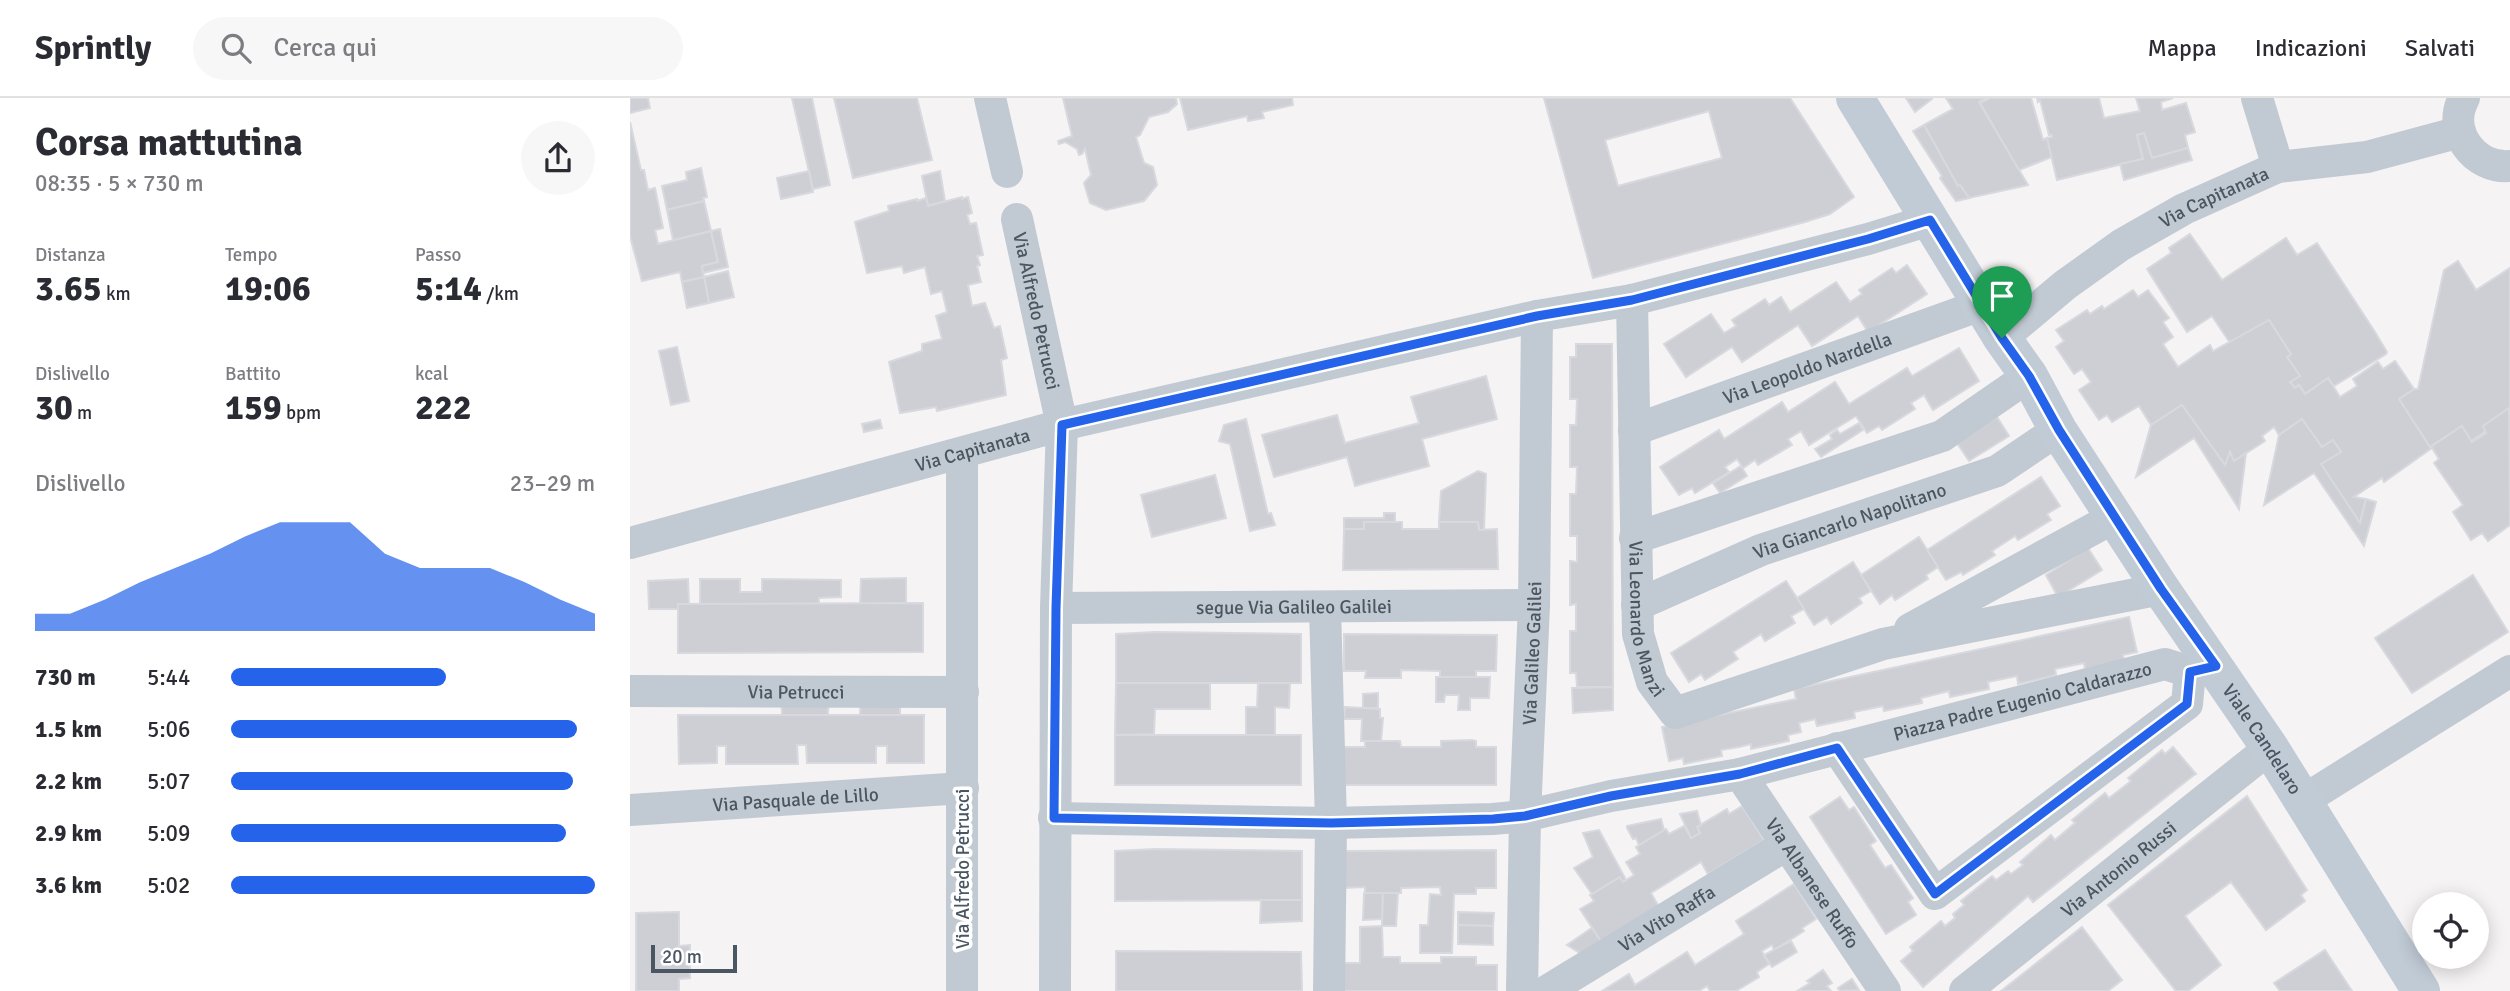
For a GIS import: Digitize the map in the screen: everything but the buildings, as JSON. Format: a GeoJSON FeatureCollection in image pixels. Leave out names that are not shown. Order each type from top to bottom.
{"type":"FeatureCollection","features":[{"type":"Feature","properties":{"kind":"main road","name":"Viale Candelaro"},"geometry":{"type":"LineString","coordinates":[[1855,98],[1981,305],[2029,376],[2059,430],[2161,589],[2203,669],[2270,748],[2421,991]]}},
{"type":"Feature","properties":{"kind":"street"},"geometry":{"type":"LineString","coordinates":[[990,98],[1007,172]]}},
{"type":"Feature","properties":{"kind":"street"},"geometry":{"type":"LineString","coordinates":[[2257,98],[2278,167]]}},
{"type":"Feature","properties":{"kind":"street"},"geometry":{"type":"LineString","coordinates":[[2464,98],[2458,119],[2465,145],[2475,156],[2487,163],[2510,166]]}},
{"type":"Feature","properties":{"kind":"street","name":"Via Capitanata"},"geometry":{"type":"LineString","coordinates":[[2002,338],[2065,285],[2121,245],[2183,209],[2278,167],[2367,157],[2460,132]]}},
{"type":"Feature","properties":{"kind":"street","name":"Via Alfredo Petrucci"},"geometry":{"type":"LineString","coordinates":[[1017,219],[1062,425],[1056,608],[1055,991]]}},
{"type":"Feature","properties":{"kind":"street","name":"Via Capitanata"},"geometry":{"type":"LineString","coordinates":[[630,543],[1062,425],[1537,316],[1632,300],[1868,239],[1930,220]]}},
{"type":"Feature","properties":{"kind":"street","name":"Via Leonardo Manzi"},"geometry":{"type":"LineString","coordinates":[[1632,300],[1634,538],[1638,634],[1652,682],[1675,713],[1883,644],[2161,589]]}},
{"type":"Feature","properties":{"kind":"street","name":"Via Leopoldo Nardella"},"geometry":{"type":"LineString","coordinates":[[1634,430],[1981,305]]}},
{"type":"Feature","properties":{"kind":"street","name":"Via Galileo Galilei"},"geometry":{"type":"LineString","coordinates":[[1522,991],[1525,816],[1534,605],[1537,316]]}},
{"type":"Feature","properties":{"kind":"street"},"geometry":{"type":"LineString","coordinates":[[1634,538],[1942,436],[2029,376]]}},
{"type":"Feature","properties":{"kind":"street","name":"Via Giancarlo Napolitano"},"geometry":{"type":"LineString","coordinates":[[1637,605],[1761,550],[1997,471],[2059,430]]}},
{"type":"Feature","properties":{"kind":"street","name":"Via Alfredo Petrucci"},"geometry":{"type":"LineString","coordinates":[[962,453],[962,991]]}},
{"type":"Feature","properties":{"kind":"street","name":"Via Leonardo Manzi"},"geometry":{"type":"LineString","coordinates":[[1883,644],[2115,517]]}},
{"type":"Feature","properties":{"kind":"street","name":"segue Via Galileo Galilei"},"geometry":{"type":"LineString","coordinates":[[1056,608],[1534,605]]}},
{"type":"Feature","properties":{"kind":"street"},"geometry":{"type":"LineString","coordinates":[[1325,607],[1331,823],[1328,991]]}},
{"type":"Feature","properties":{"kind":"street","name":"Piazza Padre Eugenio Caldarazzo"},"geometry":{"type":"LineString","coordinates":[[1837,748],[2165,664],[2203,669]]}},
{"type":"Feature","properties":{"kind":"street"},"geometry":{"type":"LineString","coordinates":[[1054,818],[1331,823],[1493,819],[1525,816],[1611,796],[1740,774],[1837,748],[1935,894],[2187,704],[2203,669]]}},
{"type":"Feature","properties":{"kind":"street"},"geometry":{"type":"LineString","coordinates":[[2304,800],[2510,671]]}},
{"type":"Feature","properties":{"kind":"street","name":"Via Petrucci"},"geometry":{"type":"LineString","coordinates":[[630,691],[963,692]]}},
{"type":"Feature","properties":{"kind":"street","name":"Via Antonio Russi"},"geometry":{"type":"LineString","coordinates":[[1965,991],[2270,748]]}},
{"type":"Feature","properties":{"kind":"street","name":"Via Albanese Ruffo"},"geometry":{"type":"LineString","coordinates":[[1740,774],[1885,991]]}},
{"type":"Feature","properties":{"kind":"street","name":"Via Pasquale de Lillo"},"geometry":{"type":"LineString","coordinates":[[630,810],[962,788]]}},
{"type":"Feature","properties":{"kind":"street","name":"Via Vito Raffa"},"geometry":{"type":"LineString","coordinates":[[1547,991],[1786,845]]}},
{"type":"Feature","properties":{"kind":"route"},"geometry":{"type":"LineString","coordinates":[[1930,220],[2002,338],[2029,376],[2059,430],[2161,589],[2216,666],[2190,672],[2187,704],[1935,894],[1837,748],[1740,774],[1611,796],[1525,816],[1493,819],[1331,823],[1054,818],[1056,608],[1062,425],[1537,316],[1632,300],[1868,239],[1930,220]]}}]}
